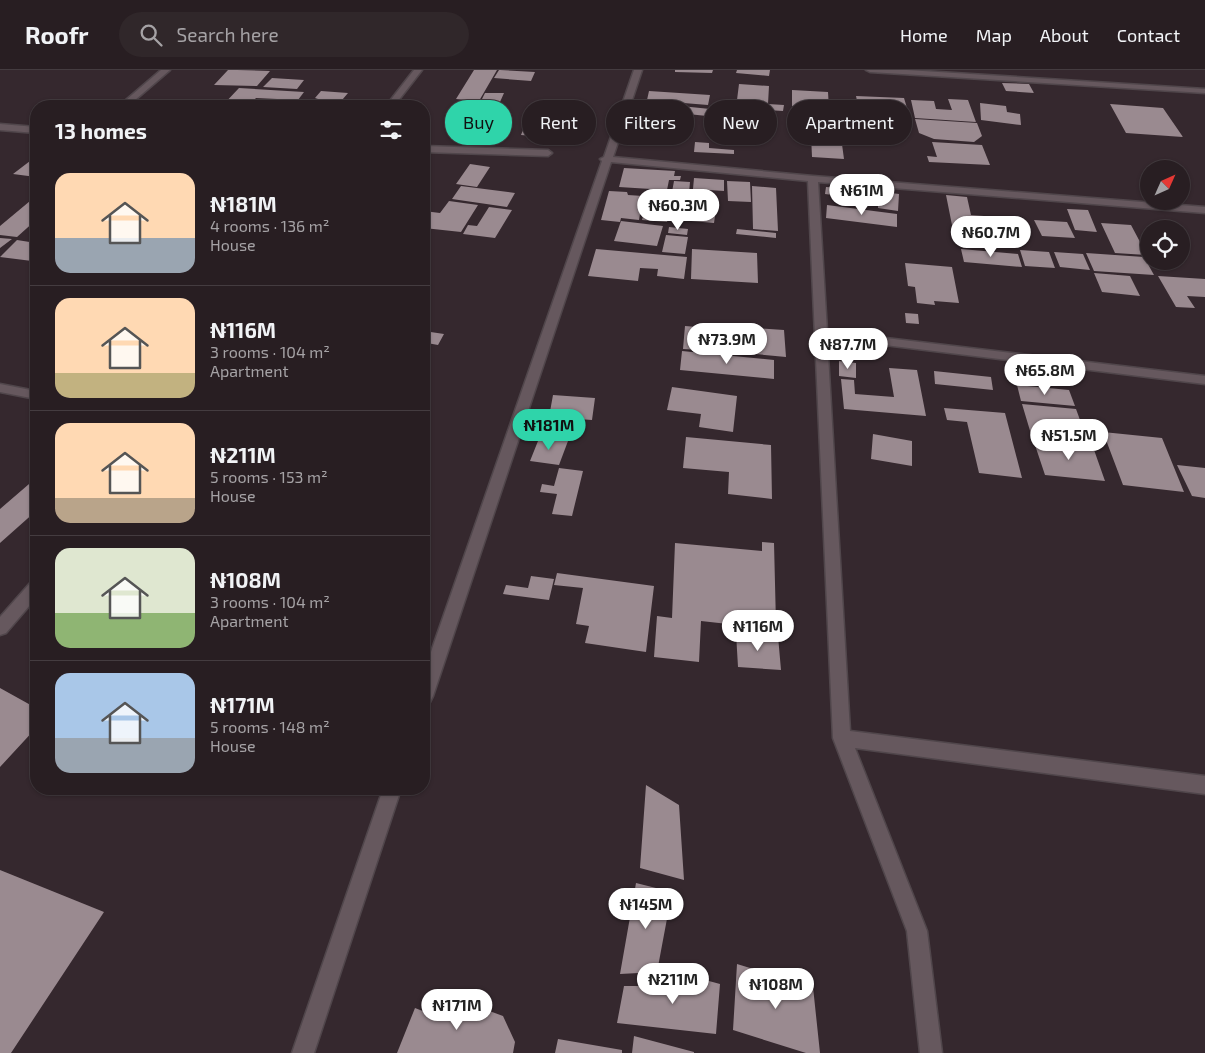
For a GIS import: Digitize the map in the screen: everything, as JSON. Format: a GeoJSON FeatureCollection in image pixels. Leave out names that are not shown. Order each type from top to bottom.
{"type":"FeatureCollection","features":[{"type":"Feature","properties":{"kind":"street"},"geometry":{"type":"LineString","coordinates":[[130,100],[166,70]]}},
{"type":"Feature","properties":{"kind":"street"},"geometry":{"type":"LineString","coordinates":[[395,100],[418,70]]}},
{"type":"Feature","properties":{"kind":"street"},"geometry":{"type":"LineString","coordinates":[[430,678],[605,160],[638,70]]}},
{"type":"Feature","properties":{"kind":"street"},"geometry":{"type":"LineString","coordinates":[[870,70],[1205,91]]}},
{"type":"Feature","properties":{"kind":"street"},"geometry":{"type":"LineString","coordinates":[[0,126],[30,129]]}},
{"type":"Feature","properties":{"kind":"street"},"geometry":{"type":"LineString","coordinates":[[430,149],[548,153]]}},
{"type":"Feature","properties":{"kind":"street"},"geometry":{"type":"LineString","coordinates":[[605,160],[813,180],[1205,210]]}},
{"type":"Feature","properties":{"kind":"street"},"geometry":{"type":"LineString","coordinates":[[813,180],[842,738],[917,931],[931,1053]]}},
{"type":"Feature","properties":{"kind":"street"},"geometry":{"type":"LineString","coordinates":[[821,334],[1205,380]]}},
{"type":"Feature","properties":{"kind":"street"},"geometry":{"type":"LineString","coordinates":[[0,388],[30,394]]}},
{"type":"Feature","properties":{"kind":"street"},"geometry":{"type":"LineString","coordinates":[[0,628],[30,594]]}},
{"type":"Feature","properties":{"kind":"street"},"geometry":{"type":"LineString","coordinates":[[842,738],[1205,785]]}},
{"type":"Feature","properties":{"kind":"street"},"geometry":{"type":"LineString","coordinates":[[303,1053],[390,795]]}},
{"type":"Feature","properties":{"kind":"building"},"geometry":{"type":"Polygon","coordinates":[[[228,70],[270,71],[257,86],[214,85],[228,70]]]}},
{"type":"Feature","properties":{"kind":"building"},"geometry":{"type":"Polygon","coordinates":[[[474,70],[497,70],[480,100],[456,99],[474,70]]]}},
{"type":"Feature","properties":{"kind":"building"},"geometry":{"type":"Polygon","coordinates":[[[499,70],[535,72],[531,81],[494,78],[499,70]]]}},
{"type":"Feature","properties":{"kind":"building"},"geometry":{"type":"Polygon","coordinates":[[[675,70],[713,70],[712,73],[675,72],[675,70]]]}},
{"type":"Feature","properties":{"kind":"building"},"geometry":{"type":"Polygon","coordinates":[[[737,70],[770,70],[769,76],[736,73],[737,70]]]}},
{"type":"Feature","properties":{"kind":"building"},"geometry":{"type":"Polygon","coordinates":[[[272,78],[304,80],[297,89],[263,87],[272,78]]]}},
{"type":"Feature","properties":{"kind":"building"},"geometry":{"type":"Polygon","coordinates":[[[1002,83],[1029,84],[1034,93],[1006,91],[1002,83]]]}},
{"type":"Feature","properties":{"kind":"building"},"geometry":{"type":"Polygon","coordinates":[[[739,84],[769,86],[768,100],[737,100],[739,84]]]}},
{"type":"Feature","properties":{"kind":"building"},"geometry":{"type":"Polygon","coordinates":[[[239,88],[304,92],[298,100],[256,98],[254,100],[228,100],[239,88]]]}},
{"type":"Feature","properties":{"kind":"building"},"geometry":{"type":"Polygon","coordinates":[[[792,90],[828,92],[828,100],[792,100],[792,90]]]}},
{"type":"Feature","properties":{"kind":"building"},"geometry":{"type":"Polygon","coordinates":[[[321,91],[348,93],[342,100],[321,100],[315,98],[321,91]]]}},
{"type":"Feature","properties":{"kind":"building"},"geometry":{"type":"Polygon","coordinates":[[[649,91],[710,95],[709,100],[704,100],[704,105],[694,104],[694,100],[647,100],[649,91]]]}},
{"type":"Feature","properties":{"kind":"building"},"geometry":{"type":"Polygon","coordinates":[[[485,93],[504,93],[501,100],[482,100],[485,93]]]}},
{"type":"Feature","properties":{"kind":"building"},"geometry":{"type":"Polygon","coordinates":[[[856,96],[904,98],[905,100],[857,100],[856,96]]]}},
{"type":"Feature","properties":{"kind":"building"},"geometry":{"type":"Polygon","coordinates":[[[948,99],[968,100],[976,122],[915,118],[912,100],[934,101],[936,109],[952,110],[948,99]]]}},
{"type":"Feature","properties":{"kind":"building"},"geometry":{"type":"Polygon","coordinates":[[[980,103],[1006,106],[1007,112],[1020,114],[1021,125],[981,120],[980,103]]]}},
{"type":"Feature","properties":{"kind":"building"},"geometry":{"type":"Polygon","coordinates":[[[1110,104],[1163,108],[1183,137],[1126,133],[1110,104]]]}},
{"type":"Feature","properties":{"kind":"building"},"geometry":{"type":"Polygon","coordinates":[[[777,105],[784,105],[783,111],[777,111],[777,105]]]}},
{"type":"Feature","properties":{"kind":"building"},"geometry":{"type":"Polygon","coordinates":[[[694,107],[704,108],[704,116],[694,115],[694,107]]]}},
{"type":"Feature","properties":{"kind":"building"},"geometry":{"type":"Polygon","coordinates":[[[915,119],[977,123],[982,136],[974,142],[934,139],[919,133],[915,119]]]}},
{"type":"Feature","properties":{"kind":"building"},"geometry":{"type":"Polygon","coordinates":[[[695,142],[704,143],[704,145],[709,145],[709,148],[734,150],[734,154],[694,152],[695,142]]]}},
{"type":"Feature","properties":{"kind":"building"},"geometry":{"type":"Polygon","coordinates":[[[932,142],[982,145],[990,165],[929,162],[927,156],[937,157],[932,142]]]}},
{"type":"Feature","properties":{"kind":"building"},"geometry":{"type":"Polygon","coordinates":[[[811,145],[842,145],[844,159],[812,157],[811,145]]]}},
{"type":"Feature","properties":{"kind":"building"},"geometry":{"type":"Polygon","coordinates":[[[30,161],[30,176],[13,174],[30,161]]]}},
{"type":"Feature","properties":{"kind":"building"},"geometry":{"type":"Polygon","coordinates":[[[470,164],[490,167],[477,187],[456,184],[470,164]]]}},
{"type":"Feature","properties":{"kind":"building"},"geometry":{"type":"Polygon","coordinates":[[[624,168],[675,171],[674,176],[681,176],[680,180],[669,180],[667,190],[619,187],[624,168]]]}},
{"type":"Feature","properties":{"kind":"building"},"geometry":{"type":"Polygon","coordinates":[[[694,178],[724,180],[724,191],[693,189],[694,178]]]}},
{"type":"Feature","properties":{"kind":"building"},"geometry":{"type":"Polygon","coordinates":[[[674,181],[690,182],[689,193],[672,192],[674,181]]]}},
{"type":"Feature","properties":{"kind":"building"},"geometry":{"type":"Polygon","coordinates":[[[727,181],[750,182],[751,202],[728,201],[727,181]]]}},
{"type":"Feature","properties":{"kind":"building"},"geometry":{"type":"Polygon","coordinates":[[[461,186],[515,193],[507,207],[452,199],[461,186]]]}},
{"type":"Feature","properties":{"kind":"building"},"geometry":{"type":"Polygon","coordinates":[[[752,186],[776,188],[778,231],[753,229],[752,186]]]}},
{"type":"Feature","properties":{"kind":"building"},"geometry":{"type":"Polygon","coordinates":[[[826,187],[840,188],[840,196],[825,194],[826,187]]]}},
{"type":"Feature","properties":{"kind":"building"},"geometry":{"type":"Polygon","coordinates":[[[609,191],[627,192],[628,195],[643,196],[639,220],[621,218],[620,222],[601,220],[609,191]]]}},
{"type":"Feature","properties":{"kind":"building"},"geometry":{"type":"Polygon","coordinates":[[[876,191],[899,194],[898,211],[867,204],[868,194],[876,195],[876,191]]]}},
{"type":"Feature","properties":{"kind":"building"},"geometry":{"type":"Polygon","coordinates":[[[946,195],[967,197],[971,215],[1010,218],[1015,236],[953,230],[946,195]]]}},
{"type":"Feature","properties":{"kind":"building"},"geometry":{"type":"Polygon","coordinates":[[[648,196],[675,199],[674,202],[699,204],[700,201],[717,202],[714,223],[668,219],[667,222],[642,220],[648,196]]]}},
{"type":"Feature","properties":{"kind":"building"},"geometry":{"type":"Polygon","coordinates":[[[30,201],[30,225],[17,237],[0,235],[0,226],[30,201]]]}},
{"type":"Feature","properties":{"kind":"building"},"geometry":{"type":"Polygon","coordinates":[[[449,201],[478,205],[461,232],[430,229],[430,212],[440,213],[449,201]]]}},
{"type":"Feature","properties":{"kind":"building"},"geometry":{"type":"Polygon","coordinates":[[[827,205],[897,214],[897,227],[826,218],[827,205]]]}},
{"type":"Feature","properties":{"kind":"building"},"geometry":{"type":"Polygon","coordinates":[[[489,207],[512,210],[495,238],[463,234],[468,225],[477,226],[489,207]]]}},
{"type":"Feature","properties":{"kind":"building"},"geometry":{"type":"Polygon","coordinates":[[[1067,209],[1088,210],[1097,232],[1075,230],[1067,209]]]}},
{"type":"Feature","properties":{"kind":"building"},"geometry":{"type":"Polygon","coordinates":[[[1034,220],[1067,222],[1075,238],[1042,236],[1034,220]]]}},
{"type":"Feature","properties":{"kind":"building"},"geometry":{"type":"Polygon","coordinates":[[[621,221],[663,226],[657,246],[614,241],[621,221]]]}},
{"type":"Feature","properties":{"kind":"building"},"geometry":{"type":"Polygon","coordinates":[[[1101,223],[1131,225],[1140,242],[1140,255],[1115,253],[1101,223]]]}},
{"type":"Feature","properties":{"kind":"building"},"geometry":{"type":"Polygon","coordinates":[[[669,227],[688,229],[687,235],[668,233],[669,227]]]}},
{"type":"Feature","properties":{"kind":"building"},"geometry":{"type":"Polygon","coordinates":[[[737,229],[776,233],[776,238],[736,234],[737,229]]]}},
{"type":"Feature","properties":{"kind":"building"},"geometry":{"type":"Polygon","coordinates":[[[666,235],[688,237],[685,254],[662,252],[666,235]]]}},
{"type":"Feature","properties":{"kind":"building"},"geometry":{"type":"Polygon","coordinates":[[[0,238],[12,239],[0,248],[0,238]]]}},
{"type":"Feature","properties":{"kind":"building"},"geometry":{"type":"Polygon","coordinates":[[[17,240],[30,242],[30,261],[0,257],[17,240]]]}},
{"type":"Feature","properties":{"kind":"building"},"geometry":{"type":"Polygon","coordinates":[[[596,249],[687,257],[684,279],[657,276],[658,269],[640,268],[638,281],[588,276],[596,249]]]}},
{"type":"Feature","properties":{"kind":"building"},"geometry":{"type":"Polygon","coordinates":[[[692,249],[757,253],[758,283],[691,279],[692,249]]]}},
{"type":"Feature","properties":{"kind":"building"},"geometry":{"type":"Polygon","coordinates":[[[961,249],[1018,254],[1022,267],[964,262],[961,249]]]}},
{"type":"Feature","properties":{"kind":"building"},"geometry":{"type":"Polygon","coordinates":[[[1020,250],[1049,252],[1055,268],[1025,266],[1020,250]]]}},
{"type":"Feature","properties":{"kind":"building"},"geometry":{"type":"Polygon","coordinates":[[[1054,252],[1083,254],[1090,270],[1060,267],[1054,252]]]}},
{"type":"Feature","properties":{"kind":"building"},"geometry":{"type":"Polygon","coordinates":[[[1086,253],[1140,257],[1140,270],[1151,270],[1154,275],[1094,271],[1086,253]]]}},
{"type":"Feature","properties":{"kind":"building"},"geometry":{"type":"Polygon","coordinates":[[[905,263],[952,267],[959,303],[934,301],[935,305],[917,303],[915,287],[908,286],[905,263]]]}},
{"type":"Feature","properties":{"kind":"building"},"geometry":{"type":"Polygon","coordinates":[[[1094,273],[1130,276],[1140,296],[1102,292],[1094,273]]]}},
{"type":"Feature","properties":{"kind":"building"},"geometry":{"type":"Polygon","coordinates":[[[1158,276],[1205,279],[1205,297],[1187,296],[1195,308],[1176,307],[1158,276]]]}},
{"type":"Feature","properties":{"kind":"building"},"geometry":{"type":"Polygon","coordinates":[[[905,313],[918,314],[919,324],[906,323],[905,313]]]}},
{"type":"Feature","properties":{"kind":"building"},"geometry":{"type":"Polygon","coordinates":[[[685,326],[747,331],[747,353],[683,349],[685,326]]]}},
{"type":"Feature","properties":{"kind":"building"},"geometry":{"type":"Polygon","coordinates":[[[755,328],[784,330],[786,357],[755,354],[755,328]]]}},
{"type":"Feature","properties":{"kind":"building"},"geometry":{"type":"Polygon","coordinates":[[[430,332],[444,334],[438,345],[430,344],[430,332]]]}},
{"type":"Feature","properties":{"kind":"building"},"geometry":{"type":"Polygon","coordinates":[[[682,351],[774,360],[774,379],[680,370],[682,351]]]}},
{"type":"Feature","properties":{"kind":"building"},"geometry":{"type":"Polygon","coordinates":[[[839,361],[856,363],[856,378],[839,376],[839,361]]]}},
{"type":"Feature","properties":{"kind":"building"},"geometry":{"type":"Polygon","coordinates":[[[889,368],[917,370],[926,416],[844,409],[841,379],[854,380],[855,394],[894,397],[889,368]]]}},
{"type":"Feature","properties":{"kind":"building"},"geometry":{"type":"Polygon","coordinates":[[[934,371],[991,377],[993,390],[935,384],[934,371]]]}},
{"type":"Feature","properties":{"kind":"building"},"geometry":{"type":"Polygon","coordinates":[[[1017,385],[1069,390],[1075,406],[1021,401],[1017,385]]]}},
{"type":"Feature","properties":{"kind":"building"},"geometry":{"type":"Polygon","coordinates":[[[672,387],[737,396],[733,432],[699,427],[701,414],[667,410],[672,387]]]}},
{"type":"Feature","properties":{"kind":"building"},"geometry":{"type":"Polygon","coordinates":[[[553,395],[595,398],[592,420],[549,417],[553,395]]]}},
{"type":"Feature","properties":{"kind":"building"},"geometry":{"type":"Polygon","coordinates":[[[1022,404],[1076,409],[1087,439],[1031,434],[1022,404]]]}},
{"type":"Feature","properties":{"kind":"building"},"geometry":{"type":"Polygon","coordinates":[[[944,408],[1005,413],[1022,478],[979,473],[967,422],[947,420],[944,408]]]}},
{"type":"Feature","properties":{"kind":"building"},"geometry":{"type":"Polygon","coordinates":[[[1103,432],[1162,438],[1184,492],[1123,485],[1103,432]]]}},
{"type":"Feature","properties":{"kind":"building"},"geometry":{"type":"Polygon","coordinates":[[[873,434],[912,441],[912,466],[871,459],[873,434]]]}},
{"type":"Feature","properties":{"kind":"building"},"geometry":{"type":"Polygon","coordinates":[[[540,436],[568,441],[559,465],[530,461],[540,436]]]}},
{"type":"Feature","properties":{"kind":"building"},"geometry":{"type":"Polygon","coordinates":[[[686,437],[771,445],[772,499],[728,494],[729,472],[683,468],[686,437]]]}},
{"type":"Feature","properties":{"kind":"building"},"geometry":{"type":"Polygon","coordinates":[[[1034,442],[1093,447],[1105,481],[1045,475],[1034,442]]]}},
{"type":"Feature","properties":{"kind":"building"},"geometry":{"type":"Polygon","coordinates":[[[1177,465],[1205,468],[1205,498],[1192,496],[1177,465]]]}},
{"type":"Feature","properties":{"kind":"building"},"geometry":{"type":"Polygon","coordinates":[[[559,468],[583,471],[572,516],[552,514],[557,494],[540,492],[542,484],[554,486],[559,468]]]}},
{"type":"Feature","properties":{"kind":"building"},"geometry":{"type":"Polygon","coordinates":[[[30,483],[30,516],[0,543],[0,509],[30,483]]]}},
{"type":"Feature","properties":{"kind":"building"},"geometry":{"type":"Polygon","coordinates":[[[762,542],[774,543],[776,624],[765,622],[765,628],[701,621],[699,662],[654,657],[657,616],[672,618],[675,543],[762,551],[762,542]]]}},
{"type":"Feature","properties":{"kind":"building"},"geometry":{"type":"Polygon","coordinates":[[[557,573],[654,586],[646,652],[585,643],[589,626],[576,624],[583,588],[554,585],[557,573]]]}},
{"type":"Feature","properties":{"kind":"building"},"geometry":{"type":"Polygon","coordinates":[[[531,576],[554,579],[549,600],[503,594],[506,585],[528,588],[531,576]]]}},
{"type":"Feature","properties":{"kind":"building"},"geometry":{"type":"Polygon","coordinates":[[[736,633],[778,636],[781,670],[738,667],[736,633]]]}},
{"type":"Feature","properties":{"kind":"building"},"geometry":{"type":"Polygon","coordinates":[[[0,688],[30,705],[30,734],[0,767],[0,688]]]}},
{"type":"Feature","properties":{"kind":"building"},"geometry":{"type":"Polygon","coordinates":[[[646,785],[679,805],[684,880],[640,868],[646,785]]]}},
{"type":"Feature","properties":{"kind":"building"},"geometry":{"type":"Polygon","coordinates":[[[0,870],[104,912],[11,1053],[0,1053],[0,870]]]}},
{"type":"Feature","properties":{"kind":"building"},"geometry":{"type":"Polygon","coordinates":[[[636,883],[672,892],[657,972],[620,974],[636,883]]]}},
{"type":"Feature","properties":{"kind":"building"},"geometry":{"type":"Polygon","coordinates":[[[737,964],[813,987],[820,1053],[806,1053],[733,1030],[737,964]]]}},
{"type":"Feature","properties":{"kind":"building"},"geometry":{"type":"Polygon","coordinates":[[[672,971],[720,984],[716,1034],[617,1023],[624,986],[666,986],[672,971]]]}},
{"type":"Feature","properties":{"kind":"building"},"geometry":{"type":"Polygon","coordinates":[[[446,995],[503,1016],[515,1042],[513,1053],[397,1053],[415,1008],[438,1017],[446,995]]]}},
{"type":"Feature","properties":{"kind":"building"},"geometry":{"type":"Polygon","coordinates":[[[634,1036],[694,1052],[694,1053],[632,1053],[634,1036]]]}},
{"type":"Feature","properties":{"kind":"building"},"geometry":{"type":"Polygon","coordinates":[[[558,1039],[622,1050],[622,1053],[555,1053],[558,1039]]]}}]}
